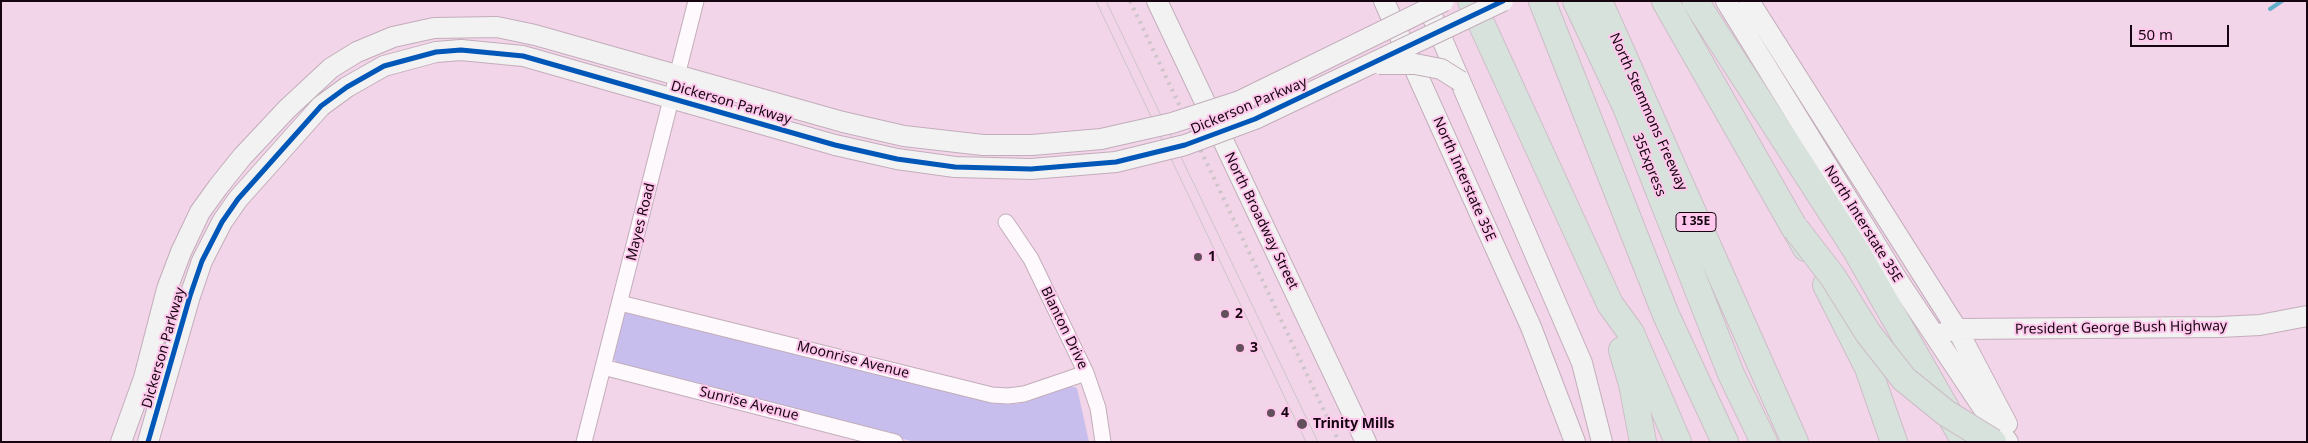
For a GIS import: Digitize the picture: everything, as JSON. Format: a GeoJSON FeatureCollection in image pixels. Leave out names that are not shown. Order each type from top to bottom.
{"type":"FeatureCollection","features":[{"type":"Feature","properties":{"kind":"highway"},"geometry":{"type":"LineString","coordinates":[[1471,1],[1610,304],[1630,333],[1678,442]]}},
{"type":"Feature","properties":{"kind":"highway"},"geometry":{"type":"LineString","coordinates":[[1542,1],[1666,315],[1725,442]]}},
{"type":"Feature","properties":{"kind":"highway","name":"35Express"},"geometry":{"type":"LineString","coordinates":[[1576,1],[1626,107],[1731,374],[1764,442]]}},
{"type":"Feature","properties":{"kind":"highway","name":"North Stemmons Freeway"},"geometry":{"type":"LineString","coordinates":[[1599,1],[1795,442]]}},
{"type":"Feature","properties":{"kind":"highway"},"geometry":{"type":"LineString","coordinates":[[1665,1],[1796,229],[1868,368],[1894,442]]}},
{"type":"Feature","properties":{"kind":"highway"},"geometry":{"type":"LineString","coordinates":[[1695,1],[1857,252],[1965,442]]}},
{"type":"Feature","properties":{"kind":"highway"},"geometry":{"type":"LineString","coordinates":[[1796,229],[1833,277],[1868,333],[1904,379],[1946,413],[1993,442]]}},
{"type":"Feature","properties":{"kind":"highway"},"geometry":{"type":"LineString","coordinates":[[1610,304],[1617,336],[1632,384],[1643,442]]}},
{"type":"Feature","properties":{"kind":"street","name":"Mayes Road"},"geometry":{"type":"LineString","coordinates":[[584,442],[696,1]]}},
{"type":"Feature","properties":{"kind":"street","name":"North Broadway Street"},"geometry":{"type":"LineString","coordinates":[[1157,1],[1366,442]]}},
{"type":"Feature","properties":{"kind":"street","name":"North Interstate 35E"},"geometry":{"type":"LineString","coordinates":[[1384,1],[1531,327],[1575,442]]}},
{"type":"Feature","properties":{"kind":"street","name":"Dickerson Parkway"},"geometry":{"type":"LineString","coordinates":[[148,442],[202,261],[222,222],[238,199],[269,163],[322,106],[347,87],[384,66],[436,52],[482,50],[523,56],[835,145],[897,159],[956,167],[1031,169],[1116,162],[1185,145],[1255,119],[1503,1]]}},
{"type":"Feature","properties":{"kind":"street","name":"North Interstate 35E"},"geometry":{"type":"LineString","coordinates":[[1726,1],[1897,279],[2008,442]]}},
{"type":"Feature","properties":{"kind":"street","name":"North Interstate 35E"},"geometry":{"type":"LineString","coordinates":[[1749,1],[1957,329],[2017,442]]}},
{"type":"Feature","properties":{"kind":"street","name":"Dickerson Parkway"},"geometry":{"type":"LineString","coordinates":[[121,442],[144,378],[167,289],[181,252],[200,212],[248,151],[305,90],[332,68],[357,52],[393,36],[434,28],[496,27],[525,33],[842,122],[904,136],[984,145],[1032,145],[1101,139],[1172,123],[1240,101],[1436,5]]}},
{"type":"Feature","properties":{"kind":"street"},"geometry":{"type":"LineString","coordinates":[[1436,5],[1440,32],[1582,363],[1602,442]]}},
{"type":"Feature","properties":{"kind":"street"},"geometry":{"type":"LineString","coordinates":[[434,28],[436,52]]}},
{"type":"Feature","properties":{"kind":"street"},"geometry":{"type":"LineString","coordinates":[[1372,64],[1416,64],[1441,69],[1460,81]]}},
{"type":"Feature","properties":{"kind":"street"},"geometry":{"type":"LineString","coordinates":[[248,151],[269,163]]}},
{"type":"Feature","properties":{"kind":"street"},"geometry":{"type":"LineString","coordinates":[[218,187],[238,199]]}},
{"type":"Feature","properties":{"kind":"street","name":"Blanton Drive"},"geometry":{"type":"LineString","coordinates":[[1006,222],[1031,259],[1086,372],[1098,408],[1103,442]]}},
{"type":"Feature","properties":{"kind":"street"},"geometry":{"type":"LineString","coordinates":[[181,252],[202,261]]}},
{"type":"Feature","properties":{"kind":"street","name":"Moonrise Avenue"},"geometry":{"type":"LineString","coordinates":[[620,302],[992,395],[1024,394],[1086,372]]}},
{"type":"Feature","properties":{"kind":"street","name":"President George Bush Highway"},"geometry":{"type":"LineString","coordinates":[[1935,335],[1957,329],[2260,325],[2307,316]]}},
{"type":"Feature","properties":{"kind":"street","name":"Sunrise Avenue"},"geometry":{"type":"LineString","coordinates":[[603,367],[895,442]]}},
{"type":"Feature","properties":{"kind":"shaded area"},"geometry":{"type":"Polygon","coordinates":[[[637,311],[996,404],[1017,404],[1068,385],[1077,388],[1089,442],[915,442],[619,367],[614,359],[613,350],[623,314],[637,311]]]}},
{"type":"Feature","properties":{"kind":"waterway"},"geometry":{"type":"LineString","coordinates":[[2270,9],[2282,1]]}},
{"type":"Feature","properties":{"kind":"tram line"},"geometry":{"type":"LineString","coordinates":[[1096,1],[1306,442]]}},
{"type":"Feature","properties":{"kind":"tram line"},"geometry":{"type":"LineString","coordinates":[[1106,1],[1318,442]]}},
{"type":"Feature","properties":{"kind":"railway"},"geometry":{"type":"LineString","coordinates":[[1130,1],[1339,442]]}},
{"type":"Feature","properties":{"kind":"cycle path"},"geometry":{"type":"LineString","coordinates":[[148,442],[190,296],[202,261],[222,222],[238,199],[321,106],[347,87],[384,66],[436,52],[461,50],[523,56],[835,145],[897,159],[955,167],[1031,169],[1116,162],[1185,145],[1255,119],[1503,1]]}},
{"type":"Feature","properties":{"kind":"place","name":"1"},"geometry":{"type":"Point","coordinates":[1198,257]}},
{"type":"Feature","properties":{"kind":"place","name":"2"},"geometry":{"type":"Point","coordinates":[1225,314]}},
{"type":"Feature","properties":{"kind":"place","name":"3"},"geometry":{"type":"Point","coordinates":[1240,348]}},
{"type":"Feature","properties":{"kind":"place","name":"4"},"geometry":{"type":"Point","coordinates":[1271,413]}},
{"type":"Feature","properties":{"kind":"place","name":"Trinity Mills"},"geometry":{"type":"Point","coordinates":[1302,424]}}]}
